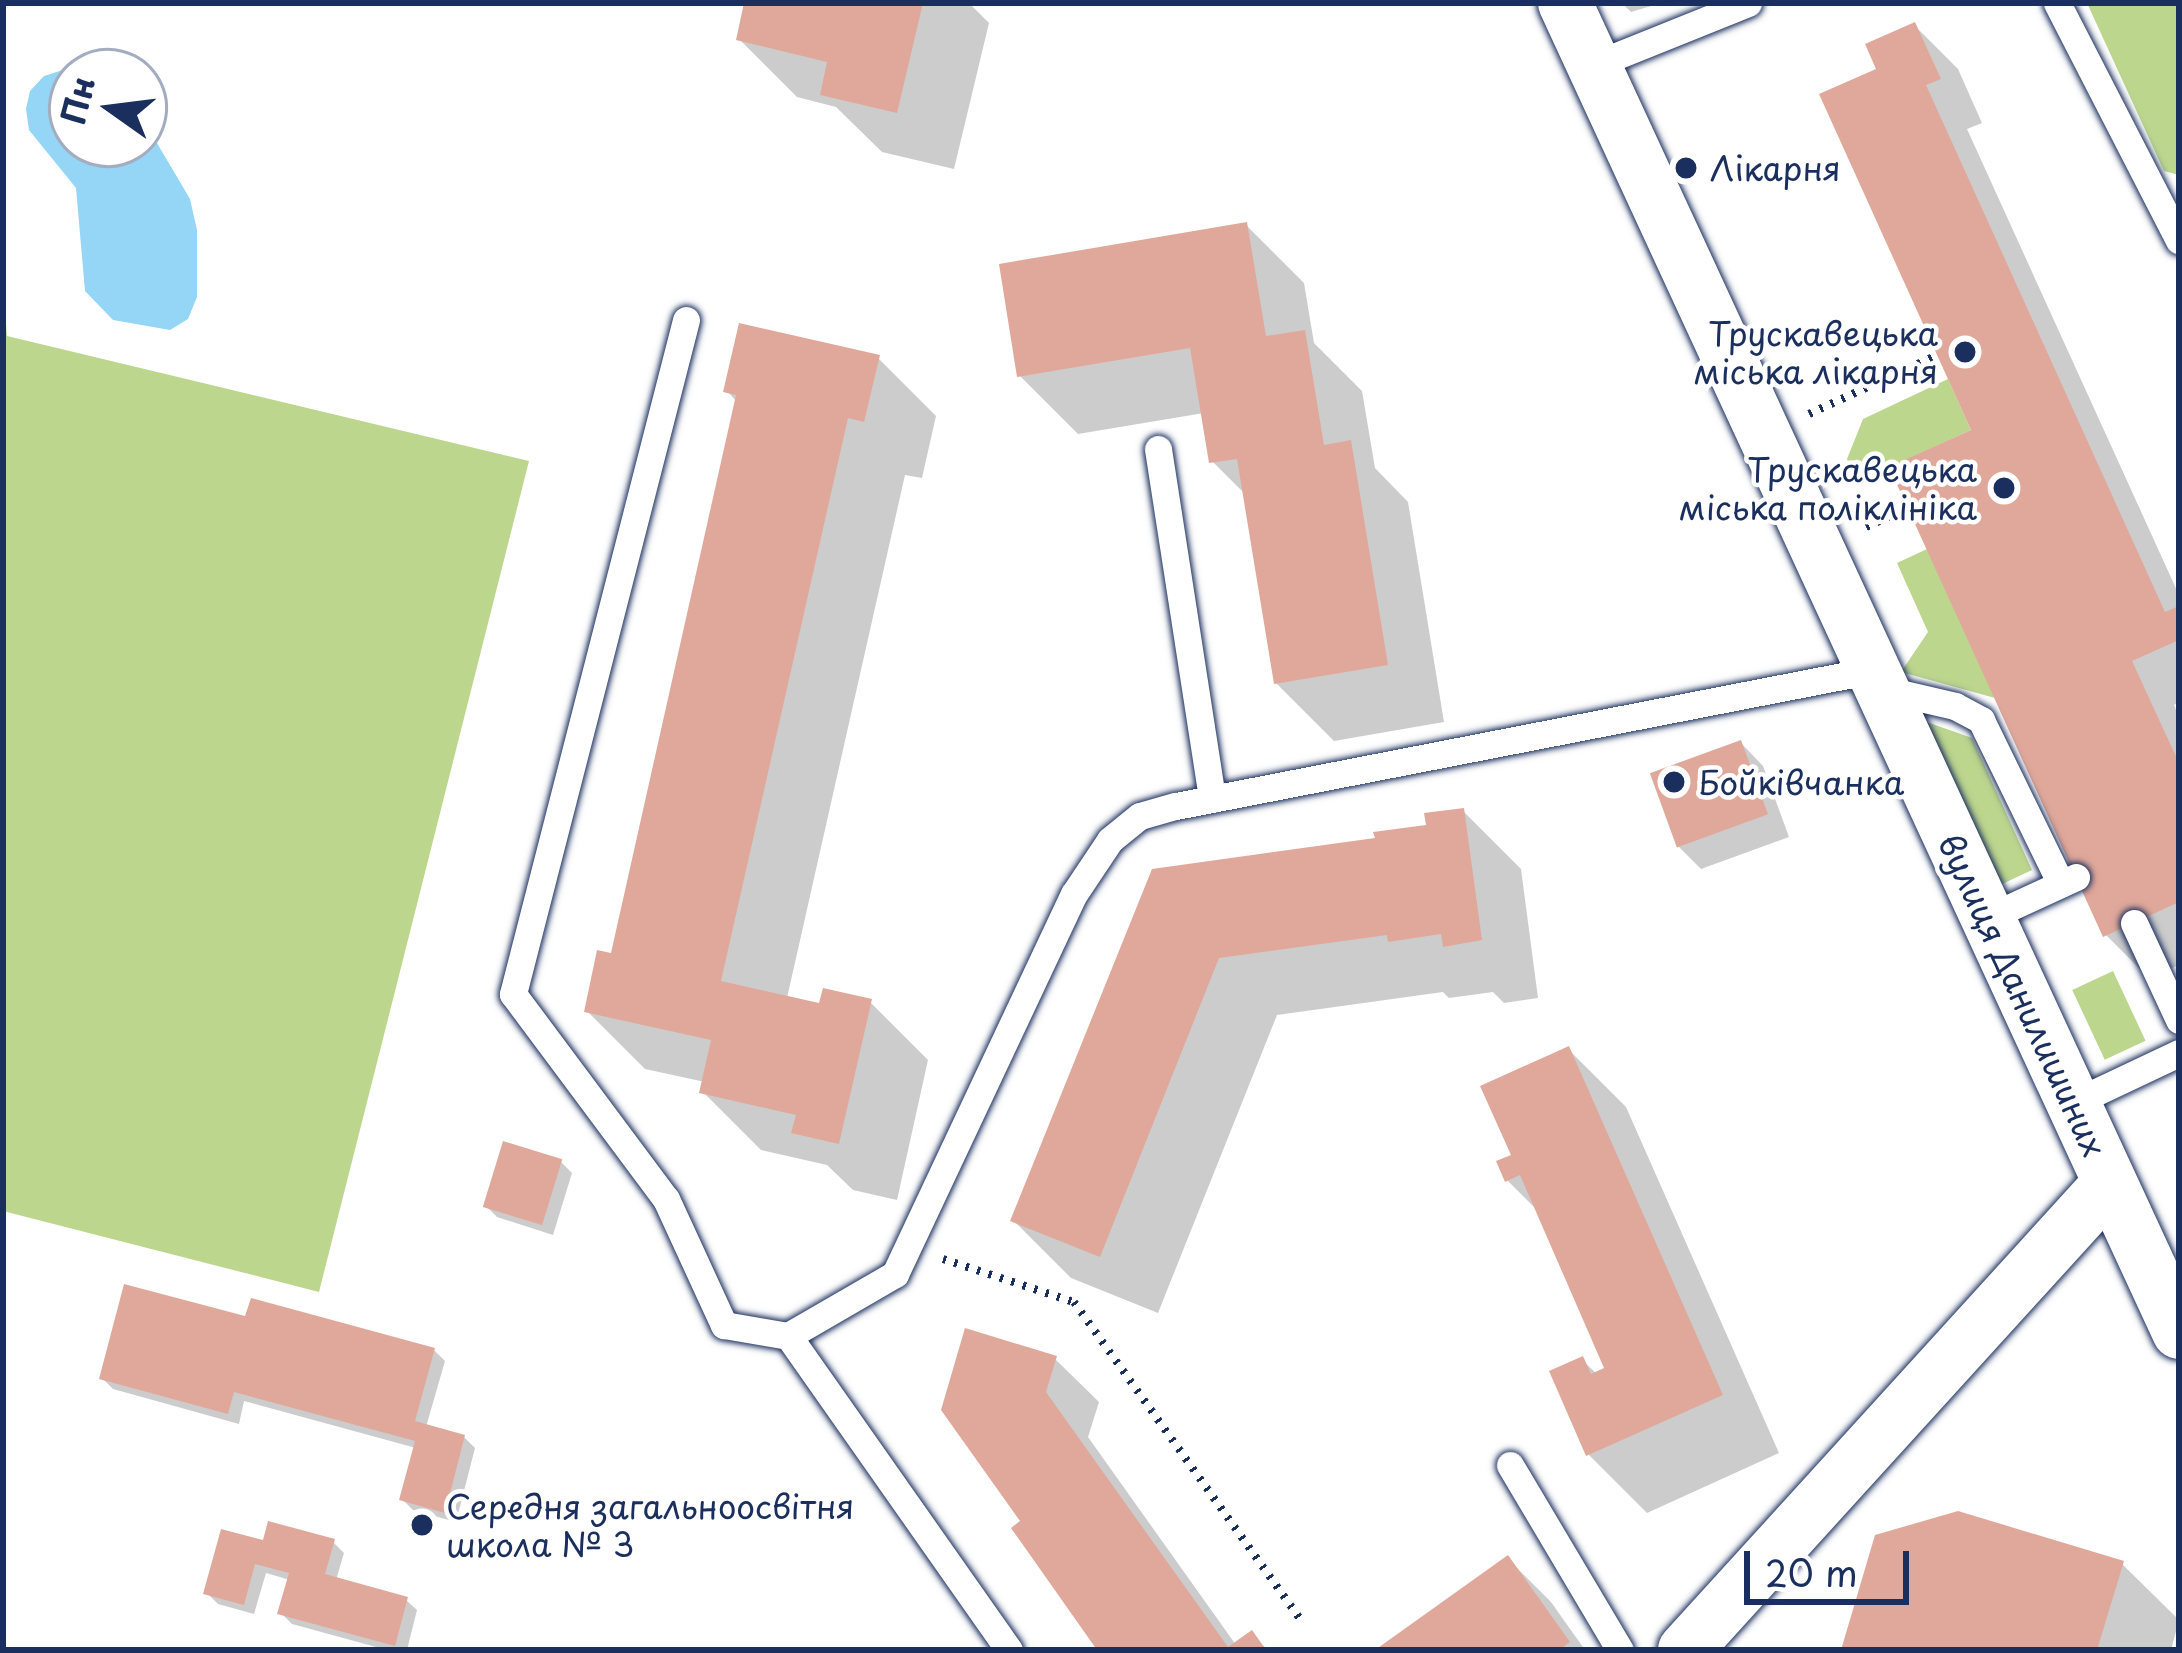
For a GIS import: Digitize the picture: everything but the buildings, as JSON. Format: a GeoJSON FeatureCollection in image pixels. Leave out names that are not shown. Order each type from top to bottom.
{"type":"FeatureCollection","features":[{"type":"Feature","properties":{"kind":"street","name":"вулиця Данилишиних"},"geometry":{"type":"LineString","coordinates":[[1565,3],[2179,1332]]}},
{"type":"Feature","properties":{"kind":"street"},"geometry":{"type":"LineString","coordinates":[[1685,1650],[2110,1183]]}},
{"type":"Feature","properties":{"kind":"lane"},"geometry":{"type":"LineString","coordinates":[[1594,65],[1748,3]]}},
{"type":"Feature","properties":{"kind":"lane"},"geometry":{"type":"LineString","coordinates":[[2056,3],[2179,241]]}},
{"type":"Feature","properties":{"kind":"lane"},"geometry":{"type":"LineString","coordinates":[[686,320],[513,994],[666,1199],[724,1325],[788,1336],[895,1274],[1074,894],[1110,840],[1140,816],[1878,679],[1981,720],[2068,880],[1987,918]]}},
{"type":"Feature","properties":{"kind":"lane"},"geometry":{"type":"LineString","coordinates":[[1158,449],[1212,799]]}},
{"type":"Feature","properties":{"kind":"lane"},"geometry":{"type":"LineString","coordinates":[[2134,923],[2179,1020]]}},
{"type":"Feature","properties":{"kind":"lane"},"geometry":{"type":"LineString","coordinates":[[2073,1103],[2179,1053]]}},
{"type":"Feature","properties":{"kind":"lane"},"geometry":{"type":"LineString","coordinates":[[788,1336],[1009,1650]]}},
{"type":"Feature","properties":{"kind":"lane"},"geometry":{"type":"LineString","coordinates":[[1510,1466],[1620,1650]]}},
{"type":"Feature","properties":{"kind":"path"},"geometry":{"type":"LineString","coordinates":[[1859,391],[1937,355]]}},
{"type":"Feature","properties":{"kind":"path"},"geometry":{"type":"LineString","coordinates":[[1855,533],[1909,508]]}},
{"type":"Feature","properties":{"kind":"path"},"geometry":{"type":"LineString","coordinates":[[907,1247],[1074,1302],[1302,1622]]}},
{"type":"Feature","properties":{"kind":"green space"},"geometry":{"type":"Polygon","coordinates":[[[2087,3],[2179,3],[2179,175],[2164,171],[2087,3]]]}},
{"type":"Feature","properties":{"kind":"green space"},"geometry":{"type":"Polygon","coordinates":[[[3,286],[7,336],[529,461],[319,1292],[3,1211],[3,286]]]}},
{"type":"Feature","properties":{"kind":"green space"},"geometry":{"type":"Polygon","coordinates":[[[1948,379],[1971,430],[1858,482],[1847,459],[1863,419],[1948,379]]]}},
{"type":"Feature","properties":{"kind":"green space"},"geometry":{"type":"Polygon","coordinates":[[[1927,549],[1995,698],[1901,672],[1928,632],[1897,563],[1927,549]]]}},
{"type":"Feature","properties":{"kind":"green space"},"geometry":{"type":"Polygon","coordinates":[[[1924,721],[1972,738],[2032,870],[2000,885],[1924,721]]]}},
{"type":"Feature","properties":{"kind":"green space"},"geometry":{"type":"Polygon","coordinates":[[[2113,971],[2146,1041],[2105,1060],[2072,990],[2113,971]]]}},
{"type":"Feature","properties":{"kind":"water"},"geometry":{"type":"Polygon","coordinates":[[[48,75],[48,153],[29,130],[26,109],[30,91],[48,75]]]}},
{"type":"Feature","properties":{"kind":"water"},"geometry":{"type":"Polygon","coordinates":[[[168,162],[190,199],[197,230],[197,297],[188,319],[170,330],[113,320],[85,291],[76,188],[60,168],[168,168],[168,162]]]}},
{"type":"Feature","properties":{"kind":"place","name":"Лікарня"},"geometry":{"type":"Point","coordinates":[1686,168]}},
{"type":"Feature","properties":{"kind":"place","name":"Трускавецька міська лікарня"},"geometry":{"type":"Point","coordinates":[1965,352]}},
{"type":"Feature","properties":{"kind":"place","name":"Трускавецька міська поліклініка"},"geometry":{"type":"Point","coordinates":[2004,488]}},
{"type":"Feature","properties":{"kind":"place","name":"Бойківчанка"},"geometry":{"type":"Point","coordinates":[1674,782]}},
{"type":"Feature","properties":{"kind":"place","name":"Середня загальноосвітня школа № 3"},"geometry":{"type":"Point","coordinates":[422,1525]}}]}
